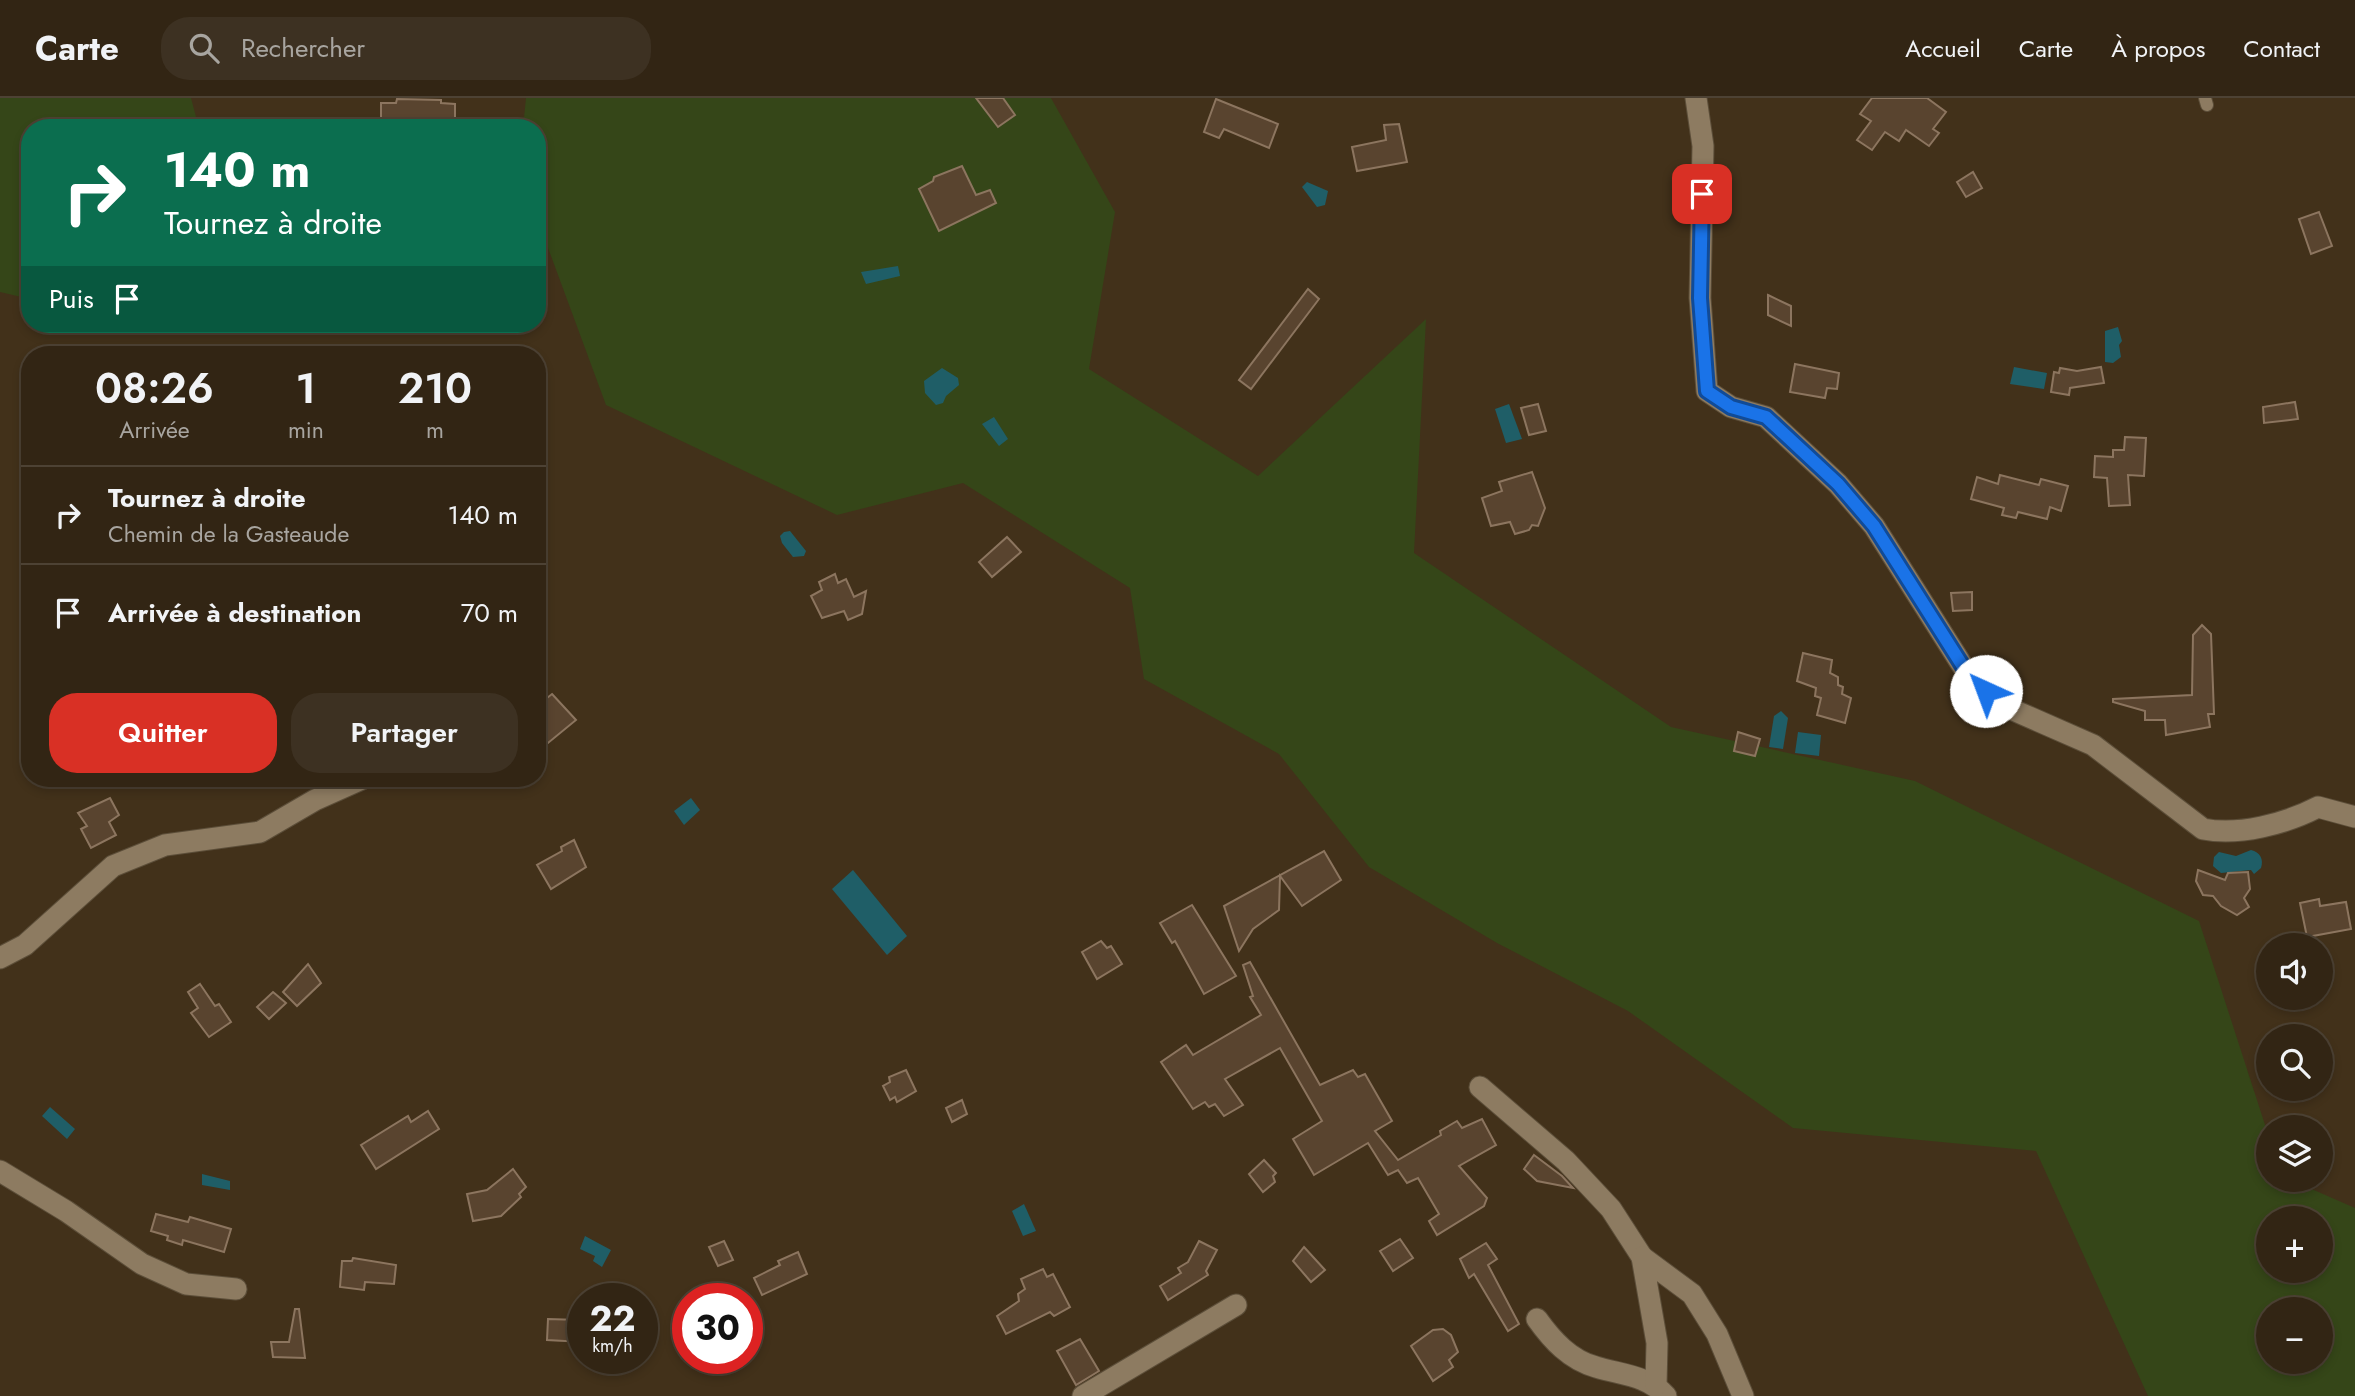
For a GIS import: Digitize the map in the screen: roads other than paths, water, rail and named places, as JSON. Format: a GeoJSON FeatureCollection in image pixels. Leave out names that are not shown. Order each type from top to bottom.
{"type":"FeatureCollection","features":[{"type":"Feature","properties":{"kind":"street"},"geometry":{"type":"LineString","coordinates":[[1696,98],[1703,146],[1700,298],[1707,391],[1731,407],[1766,417],[1838,484],[1874,526],[1969,676],[2004,706],[2093,745],[2203,829],[2220,832],[2260,826],[2300,816],[2318,807],[2355,817]]}},
{"type":"Feature","properties":{"kind":"street"},"geometry":{"type":"LineString","coordinates":[[0,958],[25,945],[113,866],[164,845],[260,832],[314,800],[344,787]]}},
{"type":"Feature","properties":{"kind":"street"},"geometry":{"type":"LineString","coordinates":[[1480,1087],[1575,1171],[1611,1209],[1642,1256],[1692,1294],[1717,1334],[1743,1396]]}},
{"type":"Feature","properties":{"kind":"street"},"geometry":{"type":"LineString","coordinates":[[0,1171],[65,1211],[142,1264],[186,1283],[236,1289]]}},
{"type":"Feature","properties":{"kind":"street"},"geometry":{"type":"LineString","coordinates":[[1642,1256],[1657,1343],[1661,1390]]}},
{"type":"Feature","properties":{"kind":"street"},"geometry":{"type":"LineString","coordinates":[[1083,1396],[1236,1305]]}},
{"type":"Feature","properties":{"kind":"street"},"geometry":{"type":"LineString","coordinates":[[1537,1319],[1563,1350],[1593,1367],[1629,1374],[1661,1390]]}},
{"type":"Feature","properties":{"kind":"water"},"geometry":{"type":"Polygon","coordinates":[[[1307,182],[1328,191],[1325,205],[1317,207],[1302,187],[1307,182]]]}},
{"type":"Feature","properties":{"kind":"water"},"geometry":{"type":"Polygon","coordinates":[[[898,266],[900,276],[866,284],[861,272],[898,266]]]}},
{"type":"Feature","properties":{"kind":"water"},"geometry":{"type":"Polygon","coordinates":[[[2118,327],[2122,341],[2119,345],[2121,357],[2113,363],[2105,362],[2105,331],[2118,327]]]}},
{"type":"Feature","properties":{"kind":"water"},"geometry":{"type":"Polygon","coordinates":[[[2014,367],[2047,373],[2044,389],[2010,384],[2014,367]]]}},
{"type":"Feature","properties":{"kind":"water"},"geometry":{"type":"Polygon","coordinates":[[[942,368],[958,378],[959,385],[946,396],[943,403],[936,405],[925,393],[924,381],[942,368]]]}},
{"type":"Feature","properties":{"kind":"water"},"geometry":{"type":"Polygon","coordinates":[[[1509,404],[1522,439],[1506,443],[1495,409],[1509,404]]]}},
{"type":"Feature","properties":{"kind":"water"},"geometry":{"type":"Polygon","coordinates":[[[994,417],[1008,439],[999,446],[982,424],[994,417]]]}},
{"type":"Feature","properties":{"kind":"water"},"geometry":{"type":"Polygon","coordinates":[[[790,531],[806,551],[804,556],[793,557],[782,543],[780,536],[790,531]]]}},
{"type":"Feature","properties":{"kind":"water"},"geometry":{"type":"Polygon","coordinates":[[[1781,711],[1788,718],[1783,749],[1769,747],[1774,716],[1781,711]]]}},
{"type":"Feature","properties":{"kind":"water"},"geometry":{"type":"Polygon","coordinates":[[[1798,732],[1821,735],[1819,756],[1795,753],[1798,732]]]}},
{"type":"Feature","properties":{"kind":"water"},"geometry":{"type":"Polygon","coordinates":[[[691,798],[700,810],[684,825],[674,811],[691,798]]]}},
{"type":"Feature","properties":{"kind":"water"},"geometry":{"type":"Polygon","coordinates":[[[2251,850],[2262,859],[2261,868],[2254,874],[2251,870],[2221,873],[2213,866],[2214,857],[2219,852],[2236,856],[2251,850]]]}},
{"type":"Feature","properties":{"kind":"water"},"geometry":{"type":"Polygon","coordinates":[[[853,870],[907,936],[887,955],[832,889],[853,870]]]}},
{"type":"Feature","properties":{"kind":"water"},"geometry":{"type":"Polygon","coordinates":[[[50,1107],[75,1129],[67,1139],[42,1116],[50,1107]]]}},
{"type":"Feature","properties":{"kind":"water"},"geometry":{"type":"Polygon","coordinates":[[[202,1174],[230,1181],[230,1190],[202,1185],[202,1174]]]}},
{"type":"Feature","properties":{"kind":"water"},"geometry":{"type":"Polygon","coordinates":[[[1024,1204],[1036,1231],[1023,1236],[1012,1211],[1024,1204]]]}},
{"type":"Feature","properties":{"kind":"water"},"geometry":{"type":"Polygon","coordinates":[[[585,1236],[611,1250],[602,1267],[593,1261],[595,1256],[580,1249],[585,1236]]]}}]}
